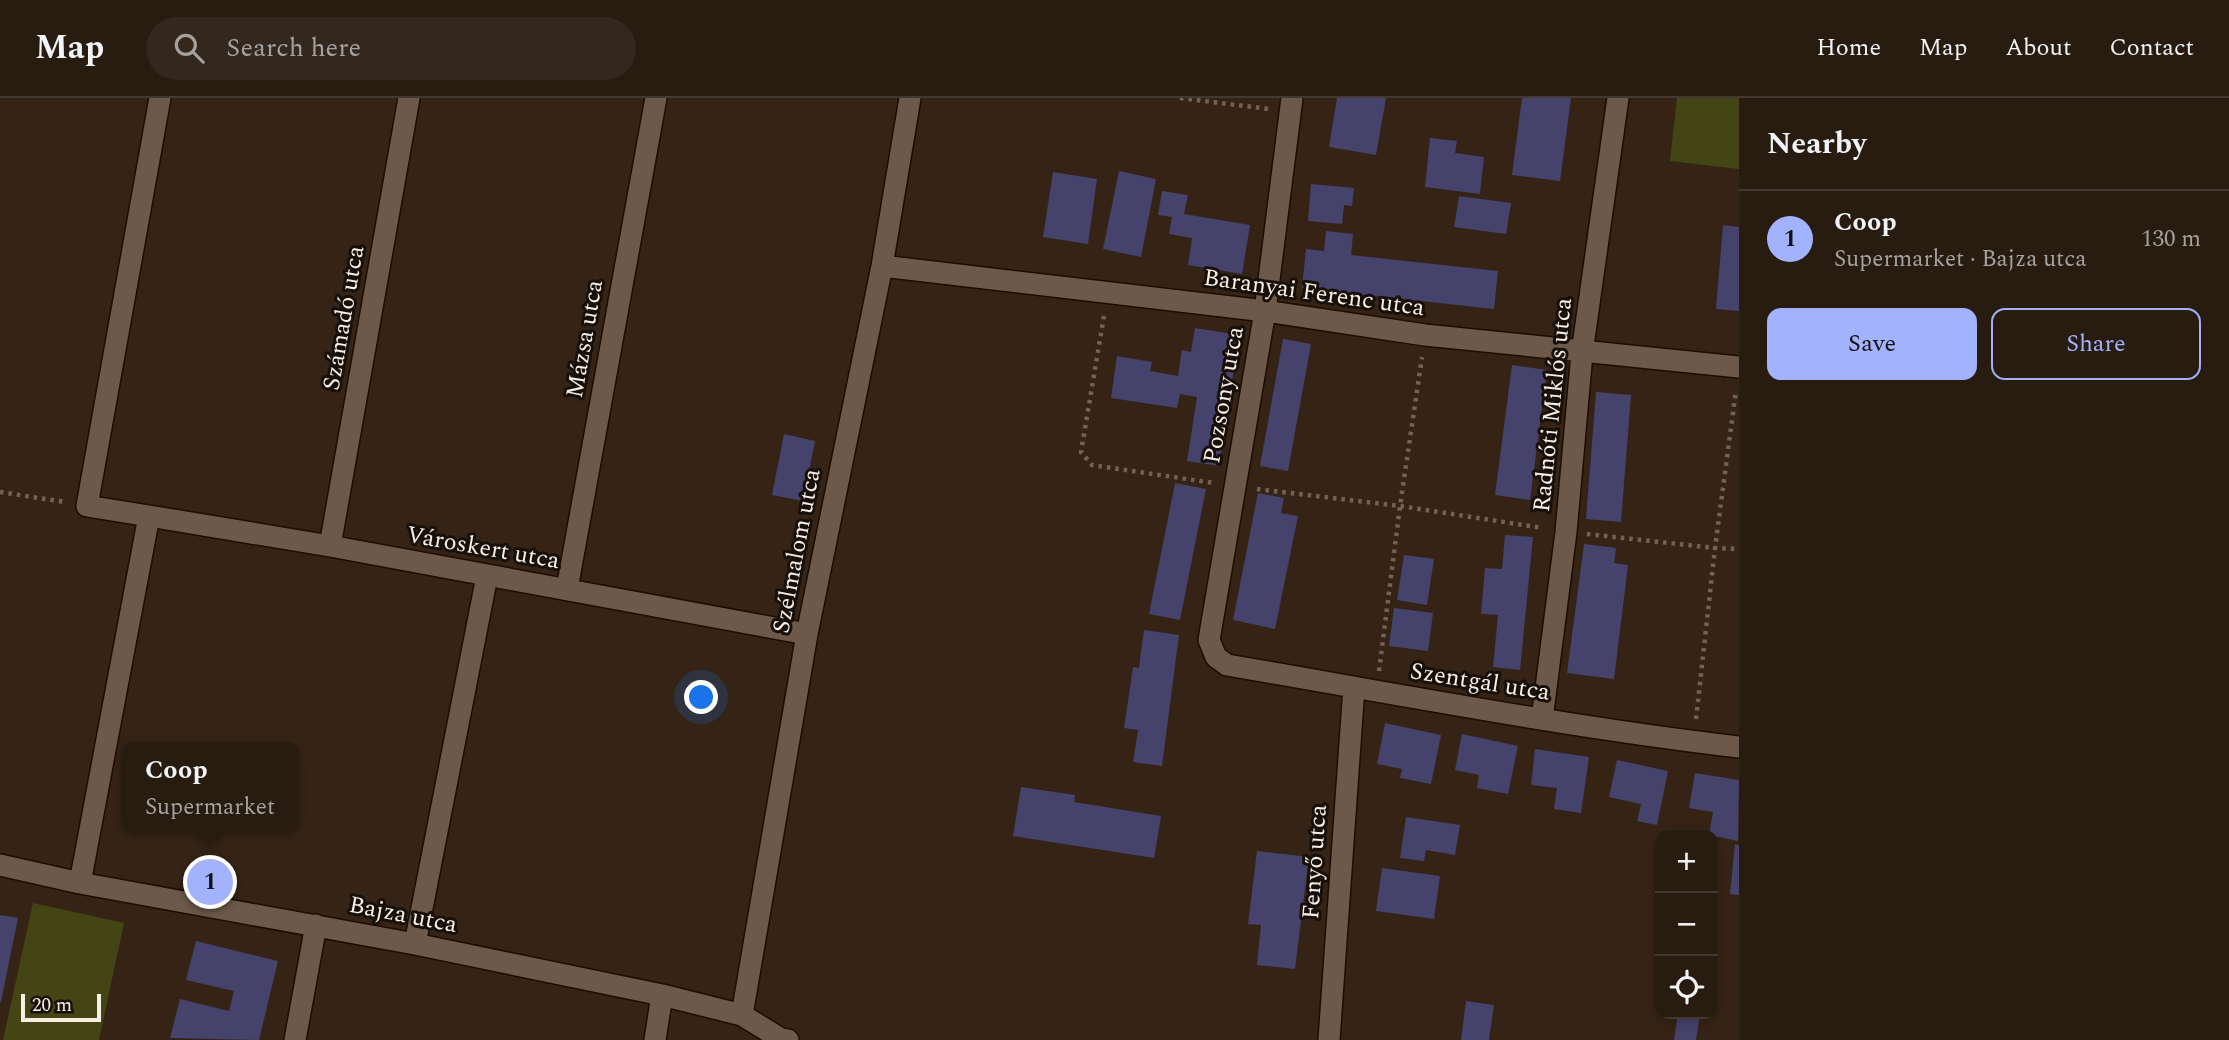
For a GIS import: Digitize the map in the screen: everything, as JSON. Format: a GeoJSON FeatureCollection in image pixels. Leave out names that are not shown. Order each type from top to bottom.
{"type":"FeatureCollection","features":[{"type":"Feature","properties":{"kind":"street"},"geometry":{"type":"LineString","coordinates":[[87,506],[160,98]]}},
{"type":"Feature","properties":{"kind":"street","name":"Számadó utca"},"geometry":{"type":"LineString","coordinates":[[330,546],[409,98]]}},
{"type":"Feature","properties":{"kind":"street","name":"Mázsa utca"},"geometry":{"type":"LineString","coordinates":[[567,589],[656,98]]}},
{"type":"Feature","properties":{"kind":"street","name":"Szélmalom utca"},"geometry":{"type":"LineString","coordinates":[[742,1015],[807,634],[882,266],[911,98]]}},
{"type":"Feature","properties":{"kind":"street","name":"Radnóti Miklós utca"},"geometry":{"type":"LineString","coordinates":[[1542,719],[1566,531],[1582,352],[1618,98]]}},
{"type":"Feature","properties":{"kind":"street","name":"Pozsony utca"},"geometry":{"type":"LineString","coordinates":[[1216,657],[1209,640],[1265,311],[1291,105]]}},
{"type":"Feature","properties":{"kind":"street","name":"Baranyai Ferenc utca"},"geometry":{"type":"LineString","coordinates":[[882,266],[1108,291],[1425,335],[1582,352],[1738,375]]}},
{"type":"Feature","properties":{"kind":"street","name":"Városkert utca"},"geometry":{"type":"LineString","coordinates":[[87,506],[330,546],[807,634]]}},
{"type":"Feature","properties":{"kind":"street"},"geometry":{"type":"LineString","coordinates":[[80,883],[149,516]]}},
{"type":"Feature","properties":{"kind":"street"},"geometry":{"type":"LineString","coordinates":[[415,944],[487,576]]}},
{"type":"Feature","properties":{"kind":"street","name":"Szentgál utca"},"geometry":{"type":"LineString","coordinates":[[1216,657],[1227,665],[1376,691],[1542,719],[1739,747]]}},
{"type":"Feature","properties":{"kind":"street","name":"Fenyő utca"},"geometry":{"type":"LineString","coordinates":[[1329,1040],[1354,687]]}},
{"type":"Feature","properties":{"kind":"street","name":"Bajza utca"},"geometry":{"type":"LineString","coordinates":[[0,865],[80,883],[415,944],[662,995],[742,1015],[781,1039],[788,1040]]}},
{"type":"Feature","properties":{"kind":"street"},"geometry":{"type":"LineString","coordinates":[[295,1040],[316,925]]}},
{"type":"Feature","properties":{"kind":"street"},"geometry":{"type":"LineString","coordinates":[[655,1040],[662,995]]}},
{"type":"Feature","properties":{"kind":"path"},"geometry":{"type":"LineString","coordinates":[[1180,98],[1291,105]]}},
{"type":"Feature","properties":{"kind":"path"},"geometry":{"type":"LineString","coordinates":[[1108,291],[1081,452],[1093,465],[1566,531],[1739,549]]}},
{"type":"Feature","properties":{"kind":"path"},"geometry":{"type":"LineString","coordinates":[[1376,691],[1399,506],[1425,335]]}},
{"type":"Feature","properties":{"kind":"path"},"geometry":{"type":"LineString","coordinates":[[1694,742],[1715,548],[1738,375]]}},
{"type":"Feature","properties":{"kind":"path"},"geometry":{"type":"LineString","coordinates":[[0,492],[87,506]]}},
{"type":"Feature","properties":{"kind":"shaded area"},"geometry":{"type":"Polygon","coordinates":[[[1677,98],[1739,98],[1739,169],[1670,161],[1677,98]]]}},
{"type":"Feature","properties":{"kind":"shaded area"},"geometry":{"type":"Polygon","coordinates":[[[33,903],[124,923],[99,1040],[3,1040],[33,903]]]}},
{"type":"Feature","properties":{"kind":"building"},"geometry":{"type":"Polygon","coordinates":[[[1337,98],[1386,98],[1376,155],[1329,147],[1337,98]]]}},
{"type":"Feature","properties":{"kind":"building"},"geometry":{"type":"Polygon","coordinates":[[[1522,98],[1571,98],[1560,181],[1512,175],[1522,98]]]}},
{"type":"Feature","properties":{"kind":"building"},"geometry":{"type":"Polygon","coordinates":[[[1430,138],[1457,141],[1455,153],[1484,157],[1480,194],[1425,187],[1430,138]]]}},
{"type":"Feature","properties":{"kind":"building"},"geometry":{"type":"Polygon","coordinates":[[[1119,171],[1156,179],[1141,257],[1103,249],[1119,171]]]}},
{"type":"Feature","properties":{"kind":"building"},"geometry":{"type":"Polygon","coordinates":[[[1053,172],[1097,179],[1088,244],[1043,237],[1053,172]]]}},
{"type":"Feature","properties":{"kind":"building"},"geometry":{"type":"Polygon","coordinates":[[[1311,184],[1354,188],[1352,206],[1344,205],[1342,224],[1308,221],[1311,184]]]}},
{"type":"Feature","properties":{"kind":"building"},"geometry":{"type":"Polygon","coordinates":[[[1162,191],[1188,195],[1184,214],[1250,225],[1242,274],[1188,265],[1192,238],[1169,234],[1172,217],[1158,215],[1162,191]]]}},
{"type":"Feature","properties":{"kind":"building"},"geometry":{"type":"Polygon","coordinates":[[[1459,196],[1511,203],[1506,234],[1454,227],[1459,196]]]}},
{"type":"Feature","properties":{"kind":"building"},"geometry":{"type":"Polygon","coordinates":[[[1723,225],[1739,227],[1739,311],[1716,309],[1723,225]]]}},
{"type":"Feature","properties":{"kind":"building"},"geometry":{"type":"Polygon","coordinates":[[[1326,231],[1353,234],[1351,255],[1498,271],[1494,309],[1302,288],[1306,249],[1324,251],[1326,231]]]}},
{"type":"Feature","properties":{"kind":"building"},"geometry":{"type":"Polygon","coordinates":[[[1195,328],[1239,335],[1219,466],[1187,461],[1197,397],[1180,394],[1177,408],[1111,398],[1117,356],[1152,362],[1150,371],[1178,376],[1182,350],[1191,352],[1195,328]]]}},
{"type":"Feature","properties":{"kind":"building"},"geometry":{"type":"Polygon","coordinates":[[[1283,339],[1311,344],[1288,471],[1260,466],[1283,339]]]}},
{"type":"Feature","properties":{"kind":"building"},"geometry":{"type":"Polygon","coordinates":[[[1512,365],[1547,370],[1530,500],[1495,495],[1512,365]]]}},
{"type":"Feature","properties":{"kind":"building"},"geometry":{"type":"Polygon","coordinates":[[[1596,392],[1631,395],[1621,522],[1586,519],[1596,392]]]}},
{"type":"Feature","properties":{"kind":"building"},"geometry":{"type":"Polygon","coordinates":[[[784,434],[815,441],[803,501],[772,495],[784,434]]]}},
{"type":"Feature","properties":{"kind":"building"},"geometry":{"type":"Polygon","coordinates":[[[1175,483],[1206,489],[1180,620],[1149,614],[1175,483]]]}},
{"type":"Feature","properties":{"kind":"building"},"geometry":{"type":"Polygon","coordinates":[[[1258,493],[1284,498],[1281,513],[1298,516],[1275,629],[1233,620],[1258,493]]]}},
{"type":"Feature","properties":{"kind":"building"},"geometry":{"type":"Polygon","coordinates":[[[1505,535],[1533,537],[1520,670],[1493,667],[1498,615],[1481,614],[1485,568],[1502,569],[1505,535]]]}},
{"type":"Feature","properties":{"kind":"building"},"geometry":{"type":"Polygon","coordinates":[[[1584,544],[1616,548],[1614,563],[1628,565],[1614,679],[1567,673],[1584,544]]]}},
{"type":"Feature","properties":{"kind":"building"},"geometry":{"type":"Polygon","coordinates":[[[1404,555],[1434,559],[1427,605],[1397,600],[1404,555]]]}},
{"type":"Feature","properties":{"kind":"building"},"geometry":{"type":"Polygon","coordinates":[[[1394,608],[1433,613],[1428,651],[1389,646],[1394,608]]]}},
{"type":"Feature","properties":{"kind":"building"},"geometry":{"type":"Polygon","coordinates":[[[1144,630],[1179,635],[1162,766],[1133,762],[1138,730],[1124,728],[1133,667],[1139,668],[1144,630]]]}},
{"type":"Feature","properties":{"kind":"building"},"geometry":{"type":"Polygon","coordinates":[[[1385,723],[1441,735],[1431,784],[1400,778],[1402,769],[1377,764],[1385,723]]]}},
{"type":"Feature","properties":{"kind":"building"},"geometry":{"type":"Polygon","coordinates":[[[1462,734],[1518,746],[1508,794],[1477,788],[1479,775],[1455,770],[1462,734]]]}},
{"type":"Feature","properties":{"kind":"building"},"geometry":{"type":"Polygon","coordinates":[[[1535,749],[1589,757],[1581,813],[1554,809],[1557,788],[1531,785],[1535,749]]]}},
{"type":"Feature","properties":{"kind":"building"},"geometry":{"type":"Polygon","coordinates":[[[1617,760],[1668,771],[1657,825],[1637,821],[1641,804],[1609,797],[1617,760]]]}},
{"type":"Feature","properties":{"kind":"building"},"geometry":{"type":"Polygon","coordinates":[[[1695,773],[1739,780],[1738,841],[1718,837],[1718,830],[1710,830],[1713,812],[1689,808],[1695,773]]]}},
{"type":"Feature","properties":{"kind":"building"},"geometry":{"type":"Polygon","coordinates":[[[1021,787],[1075,795],[1074,802],[1161,816],[1154,858],[1013,836],[1021,787]]]}},
{"type":"Feature","properties":{"kind":"building"},"geometry":{"type":"Polygon","coordinates":[[[1406,817],[1460,825],[1455,855],[1426,850],[1424,861],[1400,858],[1406,817]]]}},
{"type":"Feature","properties":{"kind":"building"},"geometry":{"type":"Polygon","coordinates":[[[1735,844],[1739,845],[1739,895],[1730,894],[1735,844]]]}},
{"type":"Feature","properties":{"kind":"building"},"geometry":{"type":"Polygon","coordinates":[[[1257,851],[1309,857],[1295,969],[1257,965],[1261,925],[1248,924],[1257,851]]]}},
{"type":"Feature","properties":{"kind":"building"},"geometry":{"type":"Polygon","coordinates":[[[1382,868],[1440,876],[1434,919],[1376,911],[1382,868]]]}},
{"type":"Feature","properties":{"kind":"building"},"geometry":{"type":"Polygon","coordinates":[[[0,915],[18,918],[1,1002],[0,1002],[0,915]]]}},
{"type":"Feature","properties":{"kind":"building"},"geometry":{"type":"Polygon","coordinates":[[[196,941],[278,961],[259,1040],[170,1038],[180,999],[229,1011],[234,991],[186,980],[196,941]]]}},
{"type":"Feature","properties":{"kind":"building"},"geometry":{"type":"Polygon","coordinates":[[[1466,1001],[1494,1005],[1489,1040],[1461,1040],[1466,1001]]]}},
{"type":"Feature","properties":{"kind":"building"},"geometry":{"type":"Polygon","coordinates":[[[1677,1019],[1699,1019],[1696,1040],[1674,1040],[1677,1019]]]}},
{"type":"Feature","properties":{"kind":"place","name":"Coop"},"geometry":{"type":"Point","coordinates":[210,882]}}]}
